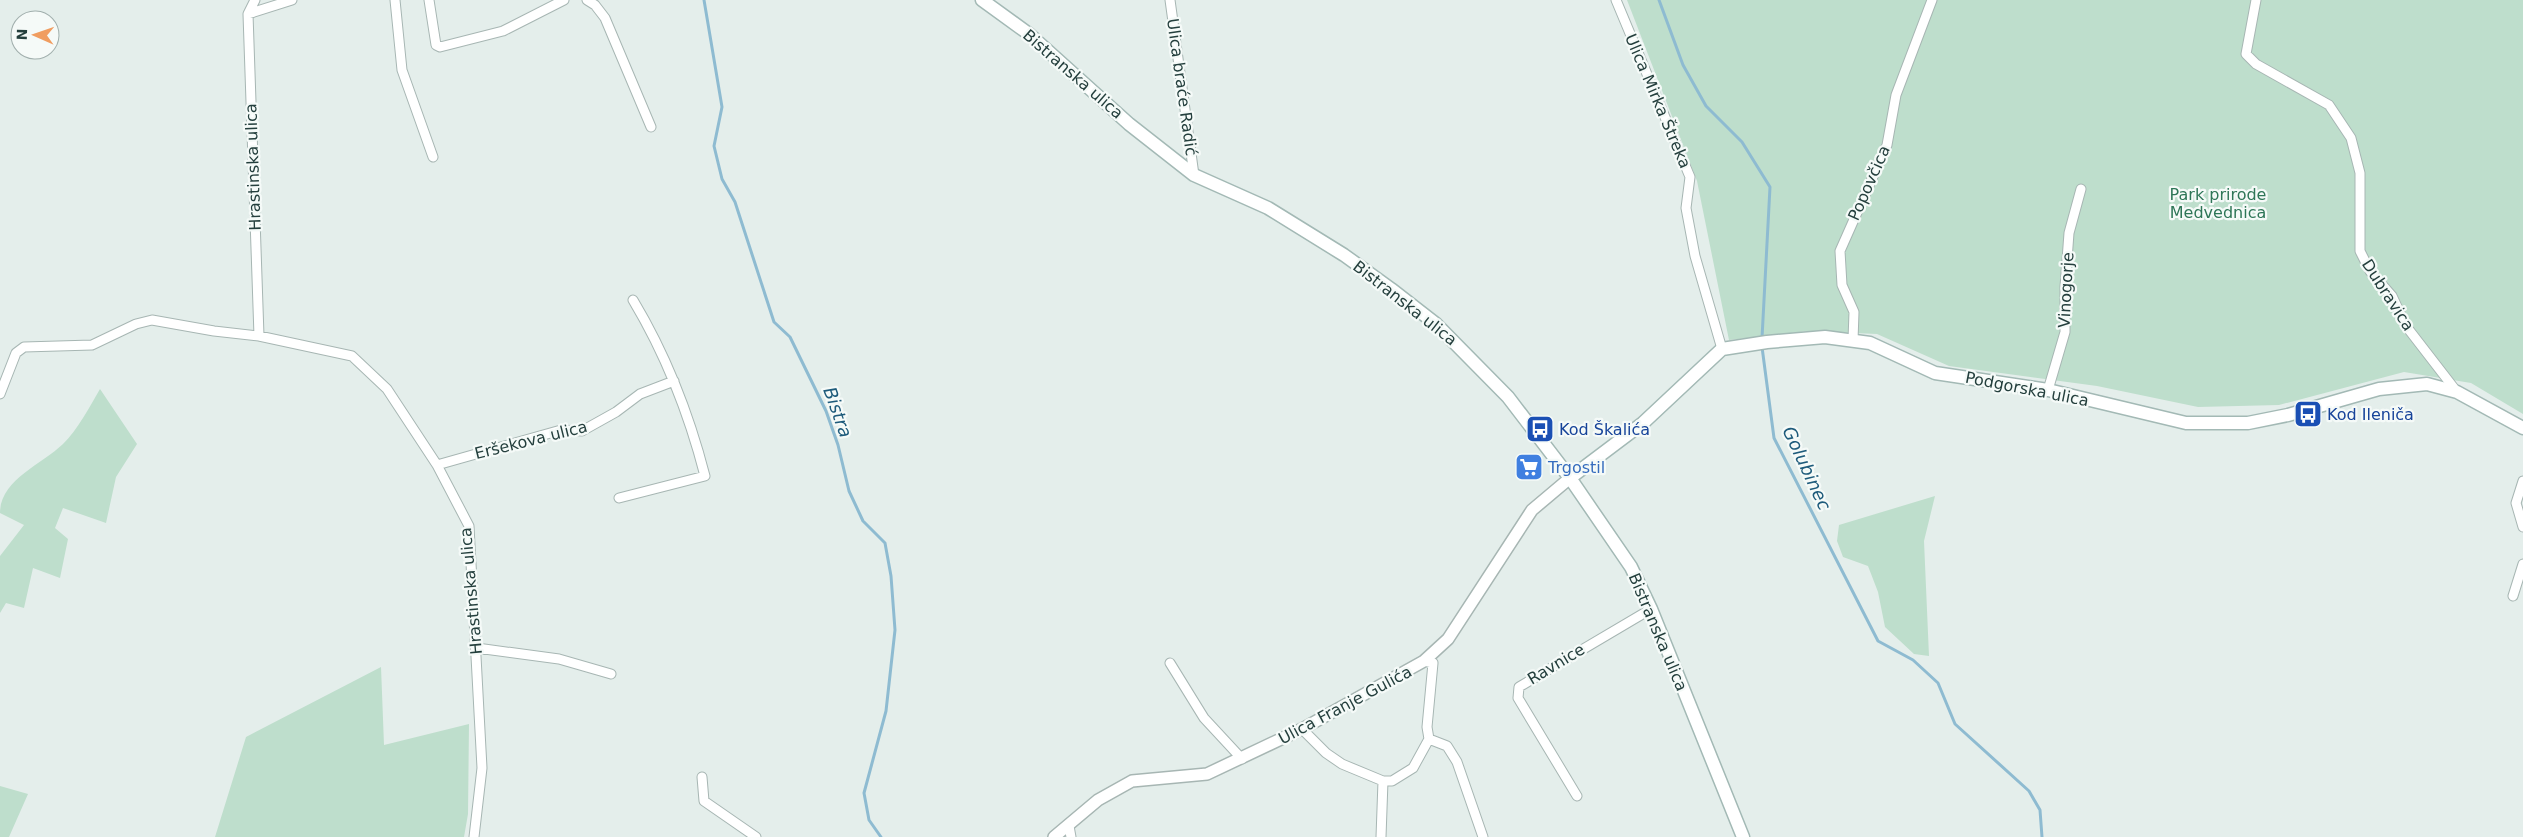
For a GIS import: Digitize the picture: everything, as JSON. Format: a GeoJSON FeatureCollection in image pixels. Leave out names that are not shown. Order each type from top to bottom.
{"type":"FeatureCollection","features":[{"type":"Feature","properties":{"kind":"main road","name":"Bistranska ulica"},"geometry":{"type":"LineString","coordinates":[[982,0],[1029,34],[1129,124],[1194,175],[1268,208],[1344,255],[1436,324],[1508,397],[1570,478],[1631,567],[1651,609],[1743,837]]}},
{"type":"Feature","properties":{"kind":"main road","name":"Podgorska ulica"},"geometry":{"type":"LineString","coordinates":[[1722,349],[1825,337],[1853,340],[1885,349],[1935,373],[2048,390],[2186,423],[2205,425],[2248,423],[2288,415],[2379,389],[2427,384],[2457,392],[2523,428]]}},
{"type":"Feature","properties":{"kind":"main road"},"geometry":{"type":"LineString","coordinates":[[1570,478],[1643,423],[1722,349]]}},
{"type":"Feature","properties":{"kind":"street"},"geometry":{"type":"LineString","coordinates":[[248,14],[256,0]]}},
{"type":"Feature","properties":{"kind":"street"},"geometry":{"type":"LineString","coordinates":[[248,14],[292,0]]}},
{"type":"Feature","properties":{"kind":"street"},"geometry":{"type":"LineString","coordinates":[[395,0],[402,70],[433,157]]}},
{"type":"Feature","properties":{"kind":"street"},"geometry":{"type":"LineString","coordinates":[[429,0],[436,45],[440,47],[452,46],[502,31],[564,0]]}},
{"type":"Feature","properties":{"kind":"street"},"geometry":{"type":"LineString","coordinates":[[587,0],[595,5],[605,18],[651,127]]}},
{"type":"Feature","properties":{"kind":"street","name":"Ulica braće Radić"},"geometry":{"type":"LineString","coordinates":[[1170,0],[1194,175]]}},
{"type":"Feature","properties":{"kind":"street","name":"Ulica Mirka Štreka"},"geometry":{"type":"LineString","coordinates":[[1616,0],[1690,177],[1686,208],[1695,256],[1722,349]]}},
{"type":"Feature","properties":{"kind":"street","name":"Popovčica"},"geometry":{"type":"LineString","coordinates":[[1853,340],[1854,312],[1842,284],[1840,251],[1887,145],[1896,95],[1932,0]]}},
{"type":"Feature","properties":{"kind":"street","name":"Dubravica"},"geometry":{"type":"LineString","coordinates":[[2256,0],[2246,54],[2256,64],[2329,105],[2351,138],[2360,173],[2360,251],[2370,271],[2392,296],[2406,326],[2457,392]]}},
{"type":"Feature","properties":{"kind":"street","name":"Hrastinska ulica"},"geometry":{"type":"LineString","coordinates":[[248,14],[259,336]]}},
{"type":"Feature","properties":{"kind":"street","name":"Vinogorje"},"geometry":{"type":"LineString","coordinates":[[2048,390],[2065,332],[2065,287],[2069,233],[2081,189]]}},
{"type":"Feature","properties":{"kind":"street"},"geometry":{"type":"LineString","coordinates":[[619,498],[705,476],[696,443],[674,381],[653,334],[633,300]]}},
{"type":"Feature","properties":{"kind":"street","name":"Hrastinska ulica"},"geometry":{"type":"LineString","coordinates":[[0,394],[16,353],[24,347],[92,345],[136,324],[152,320],[214,331],[259,336],[352,356],[387,389],[437,465],[469,526],[482,768],[474,837]]}},
{"type":"Feature","properties":{"kind":"street","name":"Eršekova ulica"},"geometry":{"type":"LineString","coordinates":[[437,465],[561,430],[582,431],[616,412],[640,394],[674,381]]}},
{"type":"Feature","properties":{"kind":"street","name":"Ulica Franje Gulića"},"geometry":{"type":"LineString","coordinates":[[1054,837],[1070,832],[1098,800],[1132,781],[1207,774],[1302,730],[1424,661],[1448,639],[1532,510],[1570,478]]}},
{"type":"Feature","properties":{"kind":"street"},"geometry":{"type":"LineString","coordinates":[[2523,481],[2516,502],[2523,527]]}},
{"type":"Feature","properties":{"kind":"street"},"geometry":{"type":"LineString","coordinates":[[2513,596],[2523,564]]}},
{"type":"Feature","properties":{"kind":"street","name":"Ravnice"},"geometry":{"type":"LineString","coordinates":[[1577,796],[1518,698],[1519,687],[1651,609]]}},
{"type":"Feature","properties":{"kind":"street"},"geometry":{"type":"LineString","coordinates":[[476,648],[559,659],[610,674]]}},
{"type":"Feature","properties":{"kind":"street"},"geometry":{"type":"LineString","coordinates":[[1302,730],[1326,753],[1342,764],[1383,781],[1392,781],[1413,768],[1429,740],[1427,727],[1433,663],[1424,661]]}},
{"type":"Feature","properties":{"kind":"street"},"geometry":{"type":"LineString","coordinates":[[1170,663],[1204,718],[1242,759]]}},
{"type":"Feature","properties":{"kind":"street"},"geometry":{"type":"LineString","coordinates":[[1429,740],[1447,746],[1457,762],[1483,837]]}},
{"type":"Feature","properties":{"kind":"street"},"geometry":{"type":"LineString","coordinates":[[702,777],[704,801],[756,837]]}},
{"type":"Feature","properties":{"kind":"street"},"geometry":{"type":"LineString","coordinates":[[1380,837],[1383,781]]}},
{"type":"Feature","properties":{"kind":"green space","name":"Park prirode Medvednica"},"geometry":{"type":"Polygon","coordinates":[[[1627,0],[2523,0],[2523,414],[2471,383],[2404,372],[2279,405],[2198,407],[2097,386],[1949,366],[1877,334],[1808,331],[1729,340],[1697,181],[1627,0]]]}},
{"type":"Feature","properties":{"kind":"green space"},"geometry":{"type":"Polygon","coordinates":[[[100,389],[137,444],[116,477],[106,523],[63,508],[55,528],[68,539],[60,578],[33,568],[24,608],[6,603],[0,613],[0,556],[24,525],[0,513],[2,501],[14,482],[68,439],[100,389]]]}},
{"type":"Feature","properties":{"kind":"green space"},"geometry":{"type":"Polygon","coordinates":[[[1935,496],[1924,541],[1929,656],[1914,654],[1885,627],[1878,592],[1868,566],[1843,557],[1837,541],[1839,525],[1935,496]]]}},
{"type":"Feature","properties":{"kind":"green space"},"geometry":{"type":"Polygon","coordinates":[[[381,667],[384,745],[469,724],[468,814],[464,837],[215,837],[246,737],[381,667]]]}},
{"type":"Feature","properties":{"kind":"green space"},"geometry":{"type":"Polygon","coordinates":[[[0,786],[28,794],[9,837],[0,837],[0,786]]]}},
{"type":"Feature","properties":{"kind":"waterway","name":"Bistra"},"geometry":{"type":"LineString","coordinates":[[704,0],[722,107],[714,146],[722,179],[735,202],[774,322],[790,337],[826,411],[838,445],[849,491],[863,521],[885,543],[891,576],[895,630],[886,711],[864,793],[869,820],[881,837]]}},
{"type":"Feature","properties":{"kind":"waterway","name":"Golubinec"},"geometry":{"type":"LineString","coordinates":[[1659,0],[1683,65],[1706,106],[1742,142],[1770,187],[1762,338]]}},
{"type":"Feature","properties":{"kind":"waterway","name":"Golubinec"},"geometry":{"type":"LineString","coordinates":[[1762,347],[1774,438],[1878,641],[1913,660],[1938,683],[1955,724],[2029,791],[2040,810],[2042,837]]}},
{"type":"Feature","properties":{"kind":"place","name":"Kod Ileniča"},"geometry":{"type":"Point","coordinates":[2308,414]}},
{"type":"Feature","properties":{"kind":"place","name":"Kod Škalića"},"geometry":{"type":"Point","coordinates":[1540,429]}},
{"type":"Feature","properties":{"kind":"place","name":"Trgostil"},"geometry":{"type":"Point","coordinates":[1529,467]}}]}
